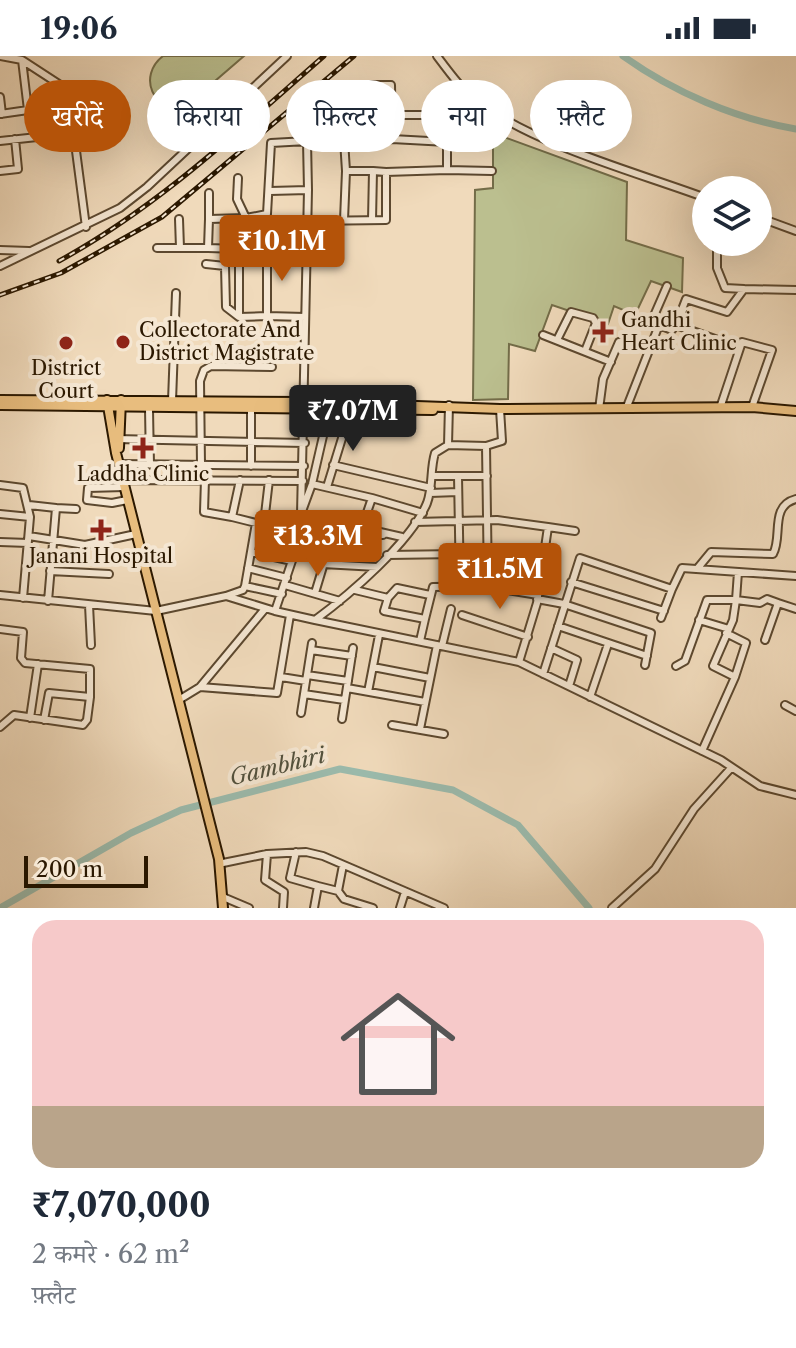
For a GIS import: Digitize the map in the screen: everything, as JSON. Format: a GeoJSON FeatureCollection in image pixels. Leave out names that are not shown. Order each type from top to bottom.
{"type":"FeatureCollection","features":[{"type":"Feature","properties":{"kind":"main road"},"geometry":{"type":"LineString","coordinates":[[0,403],[121,404],[172,401],[251,409],[306,406],[329,410],[466,407],[796,409]]}},
{"type":"Feature","properties":{"kind":"main road"},"geometry":{"type":"LineString","coordinates":[[108,404],[137,537]]}},
{"type":"Feature","properties":{"kind":"main road"},"geometry":{"type":"LineString","coordinates":[[121,404],[149,409],[200,406],[449,408]]}},
{"type":"Feature","properties":{"kind":"main road"},"geometry":{"type":"LineString","coordinates":[[120,464],[116,439],[121,404]]}},
{"type":"Feature","properties":{"kind":"main road"},"geometry":{"type":"LineString","coordinates":[[124,482],[223,863],[223,908]]}},
{"type":"Feature","properties":{"kind":"main road"},"geometry":{"type":"LineString","coordinates":[[183,705],[222,879]]}},
{"type":"Feature","properties":{"kind":"street"},"geometry":{"type":"LineString","coordinates":[[0,56],[22,60],[53,80]]}},
{"type":"Feature","properties":{"kind":"street"},"geometry":{"type":"LineString","coordinates":[[0,266],[86,227],[147,187],[287,56]]}},
{"type":"Feature","properties":{"kind":"street"},"geometry":{"type":"LineString","coordinates":[[437,56],[460,80]]}},
{"type":"Feature","properties":{"kind":"street"},"geometry":{"type":"LineString","coordinates":[[0,97],[1,114],[28,110],[22,60]]}},
{"type":"Feature","properties":{"kind":"street"},"geometry":{"type":"LineString","coordinates":[[514,121],[560,144],[692,193]]}},
{"type":"Feature","properties":{"kind":"street"},"geometry":{"type":"LineString","coordinates":[[0,141],[24,138]]}},
{"type":"Feature","properties":{"kind":"street"},"geometry":{"type":"LineString","coordinates":[[0,171],[18,169],[15,139]]}},
{"type":"Feature","properties":{"kind":"street"},"geometry":{"type":"LineString","coordinates":[[209,219],[267,214],[271,143],[286,142]]}},
{"type":"Feature","properties":{"kind":"street"},"geometry":{"type":"LineString","coordinates":[[76,152],[86,227]]}},
{"type":"Feature","properties":{"kind":"street"},"geometry":{"type":"LineString","coordinates":[[275,611],[292,561],[301,514],[306,406],[307,152]]}},
{"type":"Feature","properties":{"kind":"street"},"geometry":{"type":"LineString","coordinates":[[344,220],[345,152]]}},
{"type":"Feature","properties":{"kind":"street"},"geometry":{"type":"LineString","coordinates":[[447,152],[447,170]]}},
{"type":"Feature","properties":{"kind":"street"},"geometry":{"type":"LineString","coordinates":[[346,171],[492,171]]}},
{"type":"Feature","properties":{"kind":"street"},"geometry":{"type":"LineString","coordinates":[[372,220],[373,171]]}},
{"type":"Feature","properties":{"kind":"street"},"geometry":{"type":"LineString","coordinates":[[307,221],[386,220],[386,172]]}},
{"type":"Feature","properties":{"kind":"street"},"geometry":{"type":"LineString","coordinates":[[238,178],[237,199],[246,218]]}},
{"type":"Feature","properties":{"kind":"street"},"geometry":{"type":"LineString","coordinates":[[270,191],[308,190]]}},
{"type":"Feature","properties":{"kind":"street"},"geometry":{"type":"LineString","coordinates":[[208,248],[209,193]]}},
{"type":"Feature","properties":{"kind":"street"},"geometry":{"type":"LineString","coordinates":[[179,219],[180,248]]}},
{"type":"Feature","properties":{"kind":"street"},"geometry":{"type":"LineString","coordinates":[[772,222],[796,231]]}},
{"type":"Feature","properties":{"kind":"street"},"geometry":{"type":"LineString","coordinates":[[157,248],[307,249]]}},
{"type":"Feature","properties":{"kind":"street"},"geometry":{"type":"LineString","coordinates":[[239,249],[239,317]]}},
{"type":"Feature","properties":{"kind":"street"},"geometry":{"type":"LineString","coordinates":[[0,250],[33,251]]}},
{"type":"Feature","properties":{"kind":"street"},"geometry":{"type":"LineString","coordinates":[[267,250],[267,316]]}},
{"type":"Feature","properties":{"kind":"street"},"geometry":{"type":"LineString","coordinates":[[717,256],[717,268],[725,288],[796,290]]}},
{"type":"Feature","properties":{"kind":"street"},"geometry":{"type":"LineString","coordinates":[[206,264],[225,266],[226,307],[239,317],[305,317]]}},
{"type":"Feature","properties":{"kind":"street"},"geometry":{"type":"LineString","coordinates":[[667,286],[653,318],[659,325],[672,330],[686,299],[729,312],[744,289]]}},
{"type":"Feature","properties":{"kind":"street"},"geometry":{"type":"LineString","coordinates":[[172,401],[176,293]]}},
{"type":"Feature","properties":{"kind":"street"},"geometry":{"type":"LineString","coordinates":[[557,340],[571,312],[593,318],[596,323],[585,351]]}},
{"type":"Feature","properties":{"kind":"street"},"geometry":{"type":"LineString","coordinates":[[626,409],[659,325]]}},
{"type":"Feature","properties":{"kind":"street"},"geometry":{"type":"LineString","coordinates":[[676,325],[740,348]]}},
{"type":"Feature","properties":{"kind":"street"},"geometry":{"type":"LineString","coordinates":[[543,335],[611,362]]}},
{"type":"Feature","properties":{"kind":"street"},"geometry":{"type":"LineString","coordinates":[[599,409],[603,379],[619,342]]}},
{"type":"Feature","properties":{"kind":"street"},"geometry":{"type":"LineString","coordinates":[[719,410],[742,342],[772,350],[752,407]]}},
{"type":"Feature","properties":{"kind":"street"},"geometry":{"type":"LineString","coordinates":[[201,465],[200,381],[207,368],[272,367]]}},
{"type":"Feature","properties":{"kind":"street"},"geometry":{"type":"LineString","coordinates":[[448,445],[449,408]]}},
{"type":"Feature","properties":{"kind":"street"},"geometry":{"type":"LineString","coordinates":[[149,409],[150,465]]}},
{"type":"Feature","properties":{"kind":"street"},"geometry":{"type":"LineString","coordinates":[[232,517],[248,466],[251,409]]}},
{"type":"Feature","properties":{"kind":"street"},"geometry":{"type":"LineString","coordinates":[[327,487],[351,409]]}},
{"type":"Feature","properties":{"kind":"street"},"geometry":{"type":"LineString","coordinates":[[315,620],[355,590],[423,513],[431,490],[435,453],[448,445],[486,446],[502,441],[500,409]]}},
{"type":"Feature","properties":{"kind":"street"},"geometry":{"type":"LineString","coordinates":[[301,514],[312,484],[329,410]]}},
{"type":"Feature","properties":{"kind":"street"},"geometry":{"type":"LineString","coordinates":[[116,439],[305,443]]}},
{"type":"Feature","properties":{"kind":"street"},"geometry":{"type":"LineString","coordinates":[[486,446],[490,558],[488,587]]}},
{"type":"Feature","properties":{"kind":"street"},"geometry":{"type":"LineString","coordinates":[[120,464],[304,466]]}},
{"type":"Feature","properties":{"kind":"street"},"geometry":{"type":"LineString","coordinates":[[333,465],[431,490],[458,492]]}},
{"type":"Feature","properties":{"kind":"street"},"geometry":{"type":"LineString","coordinates":[[432,476],[487,476]]}},
{"type":"Feature","properties":{"kind":"street"},"geometry":{"type":"LineString","coordinates":[[458,476],[460,587]]}},
{"type":"Feature","properties":{"kind":"street"},"geometry":{"type":"LineString","coordinates":[[127,500],[87,501],[88,488],[124,482],[205,479],[303,481]]}},
{"type":"Feature","properties":{"kind":"street"},"geometry":{"type":"LineString","coordinates":[[205,479],[204,512],[300,528]]}},
{"type":"Feature","properties":{"kind":"street"},"geometry":{"type":"LineString","coordinates":[[0,595],[157,611],[243,590],[269,480]]}},
{"type":"Feature","properties":{"kind":"street"},"geometry":{"type":"LineString","coordinates":[[312,484],[423,513]]}},
{"type":"Feature","properties":{"kind":"street"},"geometry":{"type":"LineString","coordinates":[[0,485],[23,488],[29,505],[23,598]]}},
{"type":"Feature","properties":{"kind":"street"},"geometry":{"type":"LineString","coordinates":[[362,527],[372,498]]}},
{"type":"Feature","properties":{"kind":"street"},"geometry":{"type":"LineString","coordinates":[[697,569],[711,552],[773,554],[776,549],[776,525],[782,509],[796,499]]}},
{"type":"Feature","properties":{"kind":"street"},"geometry":{"type":"LineString","coordinates":[[29,505],[76,509]]}},
{"type":"Feature","properties":{"kind":"street"},"geometry":{"type":"LineString","coordinates":[[48,601],[56,508]]}},
{"type":"Feature","properties":{"kind":"street"},"geometry":{"type":"LineString","coordinates":[[0,514],[30,517]]}},
{"type":"Feature","properties":{"kind":"street"},"geometry":{"type":"LineString","coordinates":[[301,514],[402,537]]}},
{"type":"Feature","properties":{"kind":"street"},"geometry":{"type":"LineString","coordinates":[[315,593],[337,520]]}},
{"type":"Feature","properties":{"kind":"street"},"geometry":{"type":"LineString","coordinates":[[415,522],[488,520],[575,531]]}},
{"type":"Feature","properties":{"kind":"street"},"geometry":{"type":"LineString","coordinates":[[519,662],[538,597],[548,527]]}},
{"type":"Feature","properties":{"kind":"street"},"geometry":{"type":"LineString","coordinates":[[332,535],[390,535]]}},
{"type":"Feature","properties":{"kind":"street"},"geometry":{"type":"LineString","coordinates":[[0,542],[28,539],[85,545],[137,537]]}},
{"type":"Feature","properties":{"kind":"street"},"geometry":{"type":"LineString","coordinates":[[251,552],[292,561]]}},
{"type":"Feature","properties":{"kind":"street"},"geometry":{"type":"LineString","coordinates":[[386,555],[459,554]]}},
{"type":"Feature","properties":{"kind":"street"},"geometry":{"type":"LineString","coordinates":[[490,558],[543,564]]}},
{"type":"Feature","properties":{"kind":"street"},"geometry":{"type":"LineString","coordinates":[[543,674],[575,564],[582,558],[672,589]]}},
{"type":"Feature","properties":{"kind":"street"},"geometry":{"type":"LineString","coordinates":[[323,564],[377,567]]}},
{"type":"Feature","properties":{"kind":"street"},"geometry":{"type":"LineString","coordinates":[[248,568],[340,601]]}},
{"type":"Feature","properties":{"kind":"street"},"geometry":{"type":"LineString","coordinates":[[571,582],[662,614],[680,569],[796,576]]}},
{"type":"Feature","properties":{"kind":"street"},"geometry":{"type":"LineString","coordinates":[[50,571],[109,574]]}},
{"type":"Feature","properties":{"kind":"street"},"geometry":{"type":"LineString","coordinates":[[735,677],[714,667],[736,600],[738,572]]}},
{"type":"Feature","properties":{"kind":"street"},"geometry":{"type":"LineString","coordinates":[[245,586],[282,594]]}},
{"type":"Feature","properties":{"kind":"street"},"geometry":{"type":"LineString","coordinates":[[420,641],[432,587],[488,587],[564,604],[651,633],[645,665]]}},
{"type":"Feature","properties":{"kind":"street"},"geometry":{"type":"LineString","coordinates":[[425,619],[384,611],[388,598],[397,588],[430,595]]}},
{"type":"Feature","properties":{"kind":"street"},"geometry":{"type":"LineString","coordinates":[[355,590],[388,598]]}},
{"type":"Feature","properties":{"kind":"street"},"geometry":{"type":"LineString","coordinates":[[226,596],[264,610],[519,662],[702,751],[760,786],[796,795]]}},
{"type":"Feature","properties":{"kind":"street"},"geometry":{"type":"LineString","coordinates":[[676,666],[685,661],[709,599],[760,603],[767,599],[796,609]]}},
{"type":"Feature","properties":{"kind":"street"},"geometry":{"type":"LineString","coordinates":[[765,640],[778,603]]}},
{"type":"Feature","properties":{"kind":"street"},"geometry":{"type":"LineString","coordinates":[[89,605],[91,645]]}},
{"type":"Feature","properties":{"kind":"street"},"geometry":{"type":"LineString","coordinates":[[420,729],[430,678],[451,609]]}},
{"type":"Feature","properties":{"kind":"street"},"geometry":{"type":"LineString","coordinates":[[183,705],[264,610]]}},
{"type":"Feature","properties":{"kind":"street"},"geometry":{"type":"LineString","coordinates":[[200,687],[271,695],[278,691],[290,615]]}},
{"type":"Feature","properties":{"kind":"street"},"geometry":{"type":"LineString","coordinates":[[462,615],[528,637]]}},
{"type":"Feature","properties":{"kind":"street"},"geometry":{"type":"LineString","coordinates":[[699,620],[728,631],[746,643],[735,677],[702,751]]}},
{"type":"Feature","properties":{"kind":"street"},"geometry":{"type":"LineString","coordinates":[[558,626],[647,656]]}},
{"type":"Feature","properties":{"kind":"street"},"geometry":{"type":"LineString","coordinates":[[0,629],[23,632],[22,660],[88,668],[90,697],[87,720],[83,725],[11,715],[0,727]]}},
{"type":"Feature","properties":{"kind":"street"},"geometry":{"type":"LineString","coordinates":[[368,692],[379,635]]}},
{"type":"Feature","properties":{"kind":"street"},"geometry":{"type":"LineString","coordinates":[[590,697],[608,644]]}},
{"type":"Feature","properties":{"kind":"street"},"geometry":{"type":"LineString","coordinates":[[301,713],[311,647],[352,652],[342,719]]}},
{"type":"Feature","properties":{"kind":"street"},"geometry":{"type":"LineString","coordinates":[[551,648],[577,660],[569,686]]}},
{"type":"Feature","properties":{"kind":"street"},"geometry":{"type":"LineString","coordinates":[[30,718],[38,664]]}},
{"type":"Feature","properties":{"kind":"street"},"geometry":{"type":"LineString","coordinates":[[373,667],[430,678]]}},
{"type":"Feature","properties":{"kind":"street"},"geometry":{"type":"LineString","coordinates":[[281,677],[347,684],[368,692],[425,702]]}},
{"type":"Feature","properties":{"kind":"street"},"geometry":{"type":"LineString","coordinates":[[44,720],[49,693],[90,697]]}},
{"type":"Feature","properties":{"kind":"street"},"geometry":{"type":"LineString","coordinates":[[304,694],[344,700]]}},
{"type":"Feature","properties":{"kind":"street"},"geometry":{"type":"LineString","coordinates":[[785,705],[796,711]]}},
{"type":"Feature","properties":{"kind":"street"},"geometry":{"type":"LineString","coordinates":[[392,725],[444,734]]}},
{"type":"Feature","properties":{"kind":"street"},"geometry":{"type":"LineString","coordinates":[[614,906],[655,869],[694,809],[731,768]]}},
{"type":"Feature","properties":{"kind":"street"},"geometry":{"type":"LineString","coordinates":[[223,863],[267,854],[296,852],[323,856],[444,908]]}},
{"type":"Feature","properties":{"kind":"street"},"geometry":{"type":"LineString","coordinates":[[296,852],[290,878],[338,891],[344,899],[373,908]]}},
{"type":"Feature","properties":{"kind":"street"},"geometry":{"type":"LineString","coordinates":[[267,854],[265,880],[284,892],[283,908]]}},
{"type":"Feature","properties":{"kind":"street"},"geometry":{"type":"LineString","coordinates":[[338,891],[343,865]]}},
{"type":"Feature","properties":{"kind":"street"},"geometry":{"type":"LineString","coordinates":[[314,908],[318,886]]}},
{"type":"Feature","properties":{"kind":"street"},"geometry":{"type":"LineString","coordinates":[[400,908],[405,892]]}},
{"type":"Feature","properties":{"kind":"street"},"geometry":{"type":"LineString","coordinates":[[223,897],[240,907],[249,908]]}},
{"type":"Feature","properties":{"kind":"street"},"geometry":{"type":"LineString","coordinates":[[342,908],[344,899]]}},
{"type":"Feature","properties":{"kind":"green space"},"geometry":{"type":"Polygon","coordinates":[[[163,56],[244,56],[216,80],[150,80],[155,64],[163,56]]]}},
{"type":"Feature","properties":{"kind":"green space"},"geometry":{"type":"Polygon","coordinates":[[[514,141],[530,147],[530,152],[545,152],[627,182],[626,240],[683,258],[682,292],[651,281],[635,315],[614,306],[608,324],[552,305],[535,351],[509,344],[508,399],[473,400],[475,190],[493,188],[493,152],[514,152],[514,141]]]}},
{"type":"Feature","properties":{"kind":"waterway"},"geometry":{"type":"LineString","coordinates":[[623,56],[663,81],[706,102],[796,129]]}},
{"type":"Feature","properties":{"kind":"waterway","name":"Gambhiri"},"geometry":{"type":"LineString","coordinates":[[0,908],[131,833],[181,810],[340,769],[453,790],[518,825],[589,908]]}},
{"type":"Feature","properties":{"kind":"railway"},"geometry":{"type":"LineString","coordinates":[[59,261],[164,192],[324,56]]}},
{"type":"Feature","properties":{"kind":"railway"},"geometry":{"type":"LineString","coordinates":[[0,295],[61,273],[162,217],[354,56]]}},
{"type":"Feature","properties":{"kind":"place","name":"Gandhi Heart Clinic"},"geometry":{"type":"Point","coordinates":[603,332]}},
{"type":"Feature","properties":{"kind":"place","name":"Collectorate And District Magistrate"},"geometry":{"type":"Point","coordinates":[123,342]}},
{"type":"Feature","properties":{"kind":"place","name":"District Court"},"geometry":{"type":"Point","coordinates":[66,343]}},
{"type":"Feature","properties":{"kind":"place","name":"Laddha Clinic"},"geometry":{"type":"Point","coordinates":[143,448]}},
{"type":"Feature","properties":{"kind":"place","name":"Janani Hospital"},"geometry":{"type":"Point","coordinates":[101,530]}}]}
